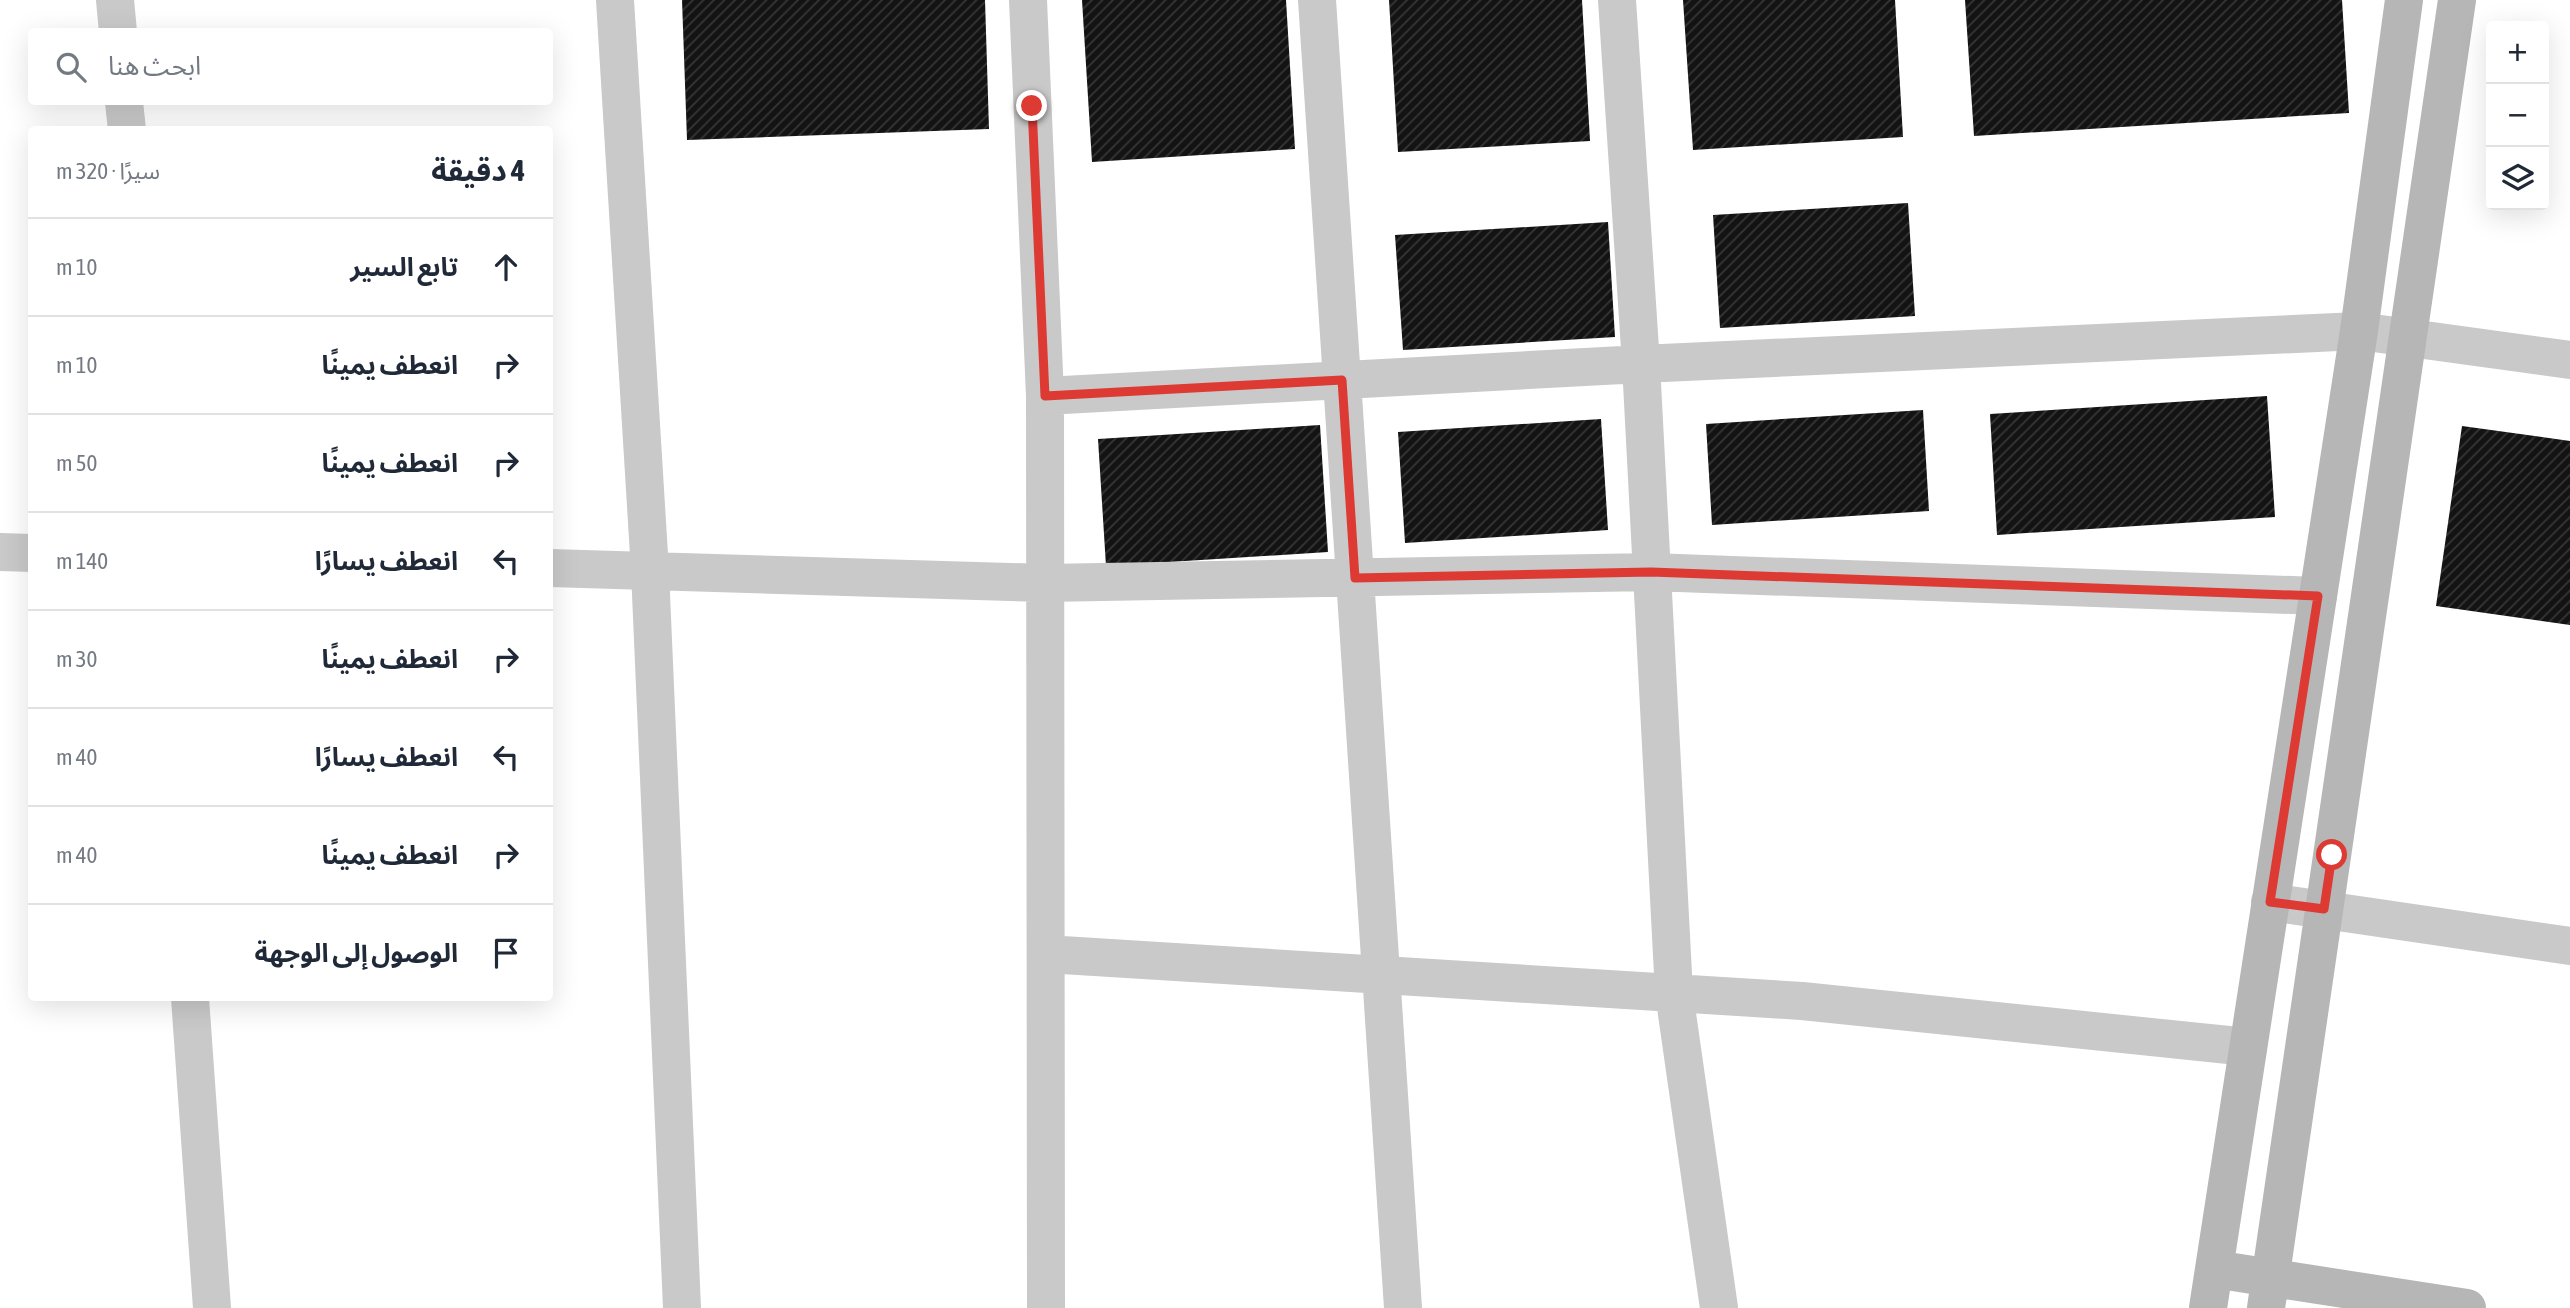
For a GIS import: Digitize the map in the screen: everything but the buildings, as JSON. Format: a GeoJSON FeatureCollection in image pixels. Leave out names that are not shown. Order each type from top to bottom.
{"type":"FeatureCollection","features":[{"type":"Feature","properties":{"kind":"street"},"geometry":{"type":"LineString","coordinates":[[115,0],[118,28]]}},
{"type":"Feature","properties":{"kind":"street"},"geometry":{"type":"LineString","coordinates":[[615,0],[650,571],[682,1308]]}},
{"type":"Feature","properties":{"kind":"street"},"geometry":{"type":"LineString","coordinates":[[1028,0],[1045,396],[1046,1308]]}},
{"type":"Feature","properties":{"kind":"street"},"geometry":{"type":"LineString","coordinates":[[1318,0],[1403,1308]]}},
{"type":"Feature","properties":{"kind":"street"},"geometry":{"type":"LineString","coordinates":[[1618,0],[1641,364],[1674,993],[1719,1308]]}},
{"type":"Feature","properties":{"kind":"street"},"geometry":{"type":"LineString","coordinates":[[2208,1308],[2359,331],[2404,0]]}},
{"type":"Feature","properties":{"kind":"street"},"geometry":{"type":"LineString","coordinates":[[2268,1293],[2457,0]]}},
{"type":"Feature","properties":{"kind":"street"},"geometry":{"type":"LineString","coordinates":[[124,105],[127,126]]}},
{"type":"Feature","properties":{"kind":"street"},"geometry":{"type":"LineString","coordinates":[[1045,396],[1641,364],[2359,331],[2570,360]]}},
{"type":"Feature","properties":{"kind":"street"},"geometry":{"type":"LineString","coordinates":[[0,552],[28,553]]}},
{"type":"Feature","properties":{"kind":"street"},"geometry":{"type":"LineString","coordinates":[[553,568],[1045,583],[1651,572],[2318,596]]}},
{"type":"Feature","properties":{"kind":"street"},"geometry":{"type":"LineString","coordinates":[[2270,902],[2570,946]]}},
{"type":"Feature","properties":{"kind":"street"},"geometry":{"type":"LineString","coordinates":[[1046,954],[1802,1001],[2248,1047]]}},
{"type":"Feature","properties":{"kind":"street"},"geometry":{"type":"LineString","coordinates":[[190,1001],[212,1308]]}},
{"type":"Feature","properties":{"kind":"street"},"geometry":{"type":"LineString","coordinates":[[2214,1269],[2268,1293],[2467,1308]]}},
{"type":"Feature","properties":{"kind":"route"},"geometry":{"type":"LineString","coordinates":[[1032,106],[1045,396],[1342,380],[1355,578],[1651,572],[2318,596],[2270,902],[2324,909],[2332,855]]}}]}
